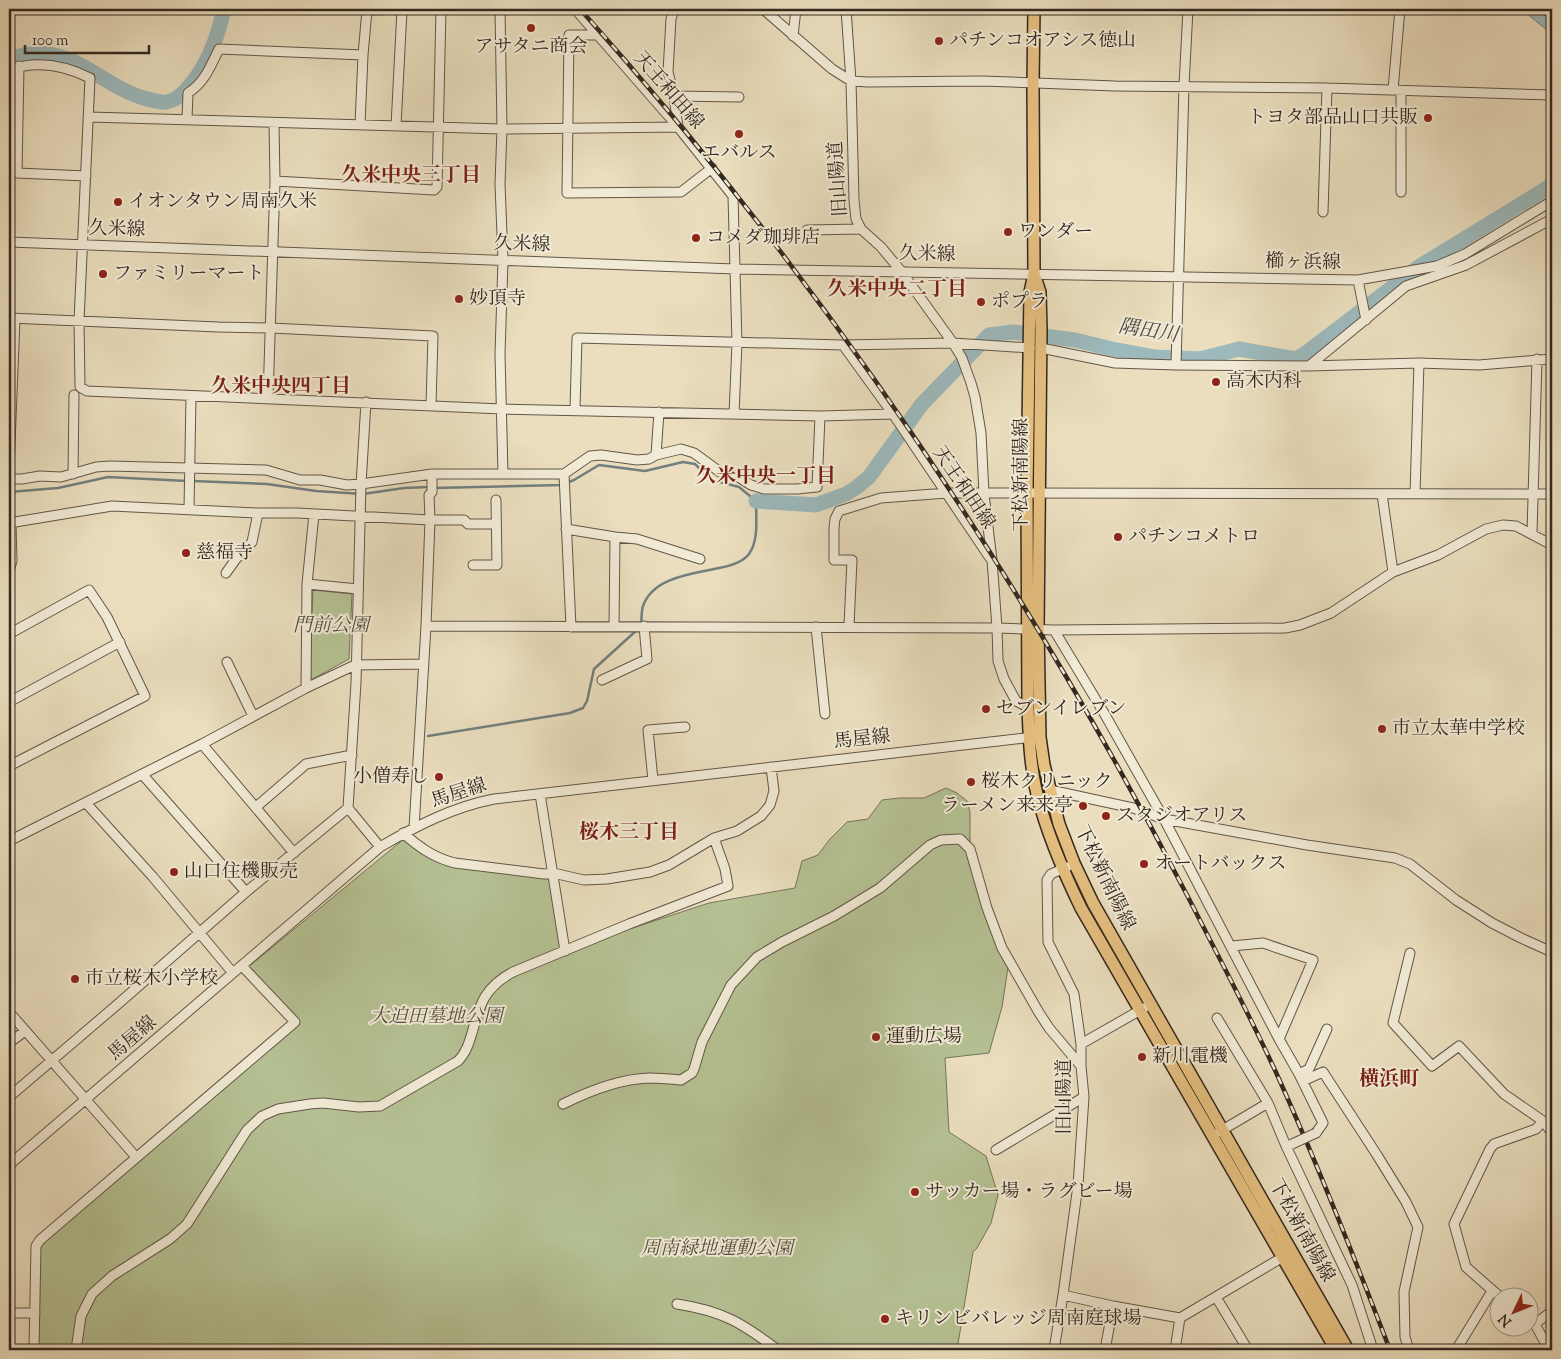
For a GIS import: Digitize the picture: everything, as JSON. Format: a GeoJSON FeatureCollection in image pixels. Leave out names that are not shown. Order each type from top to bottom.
{"type":"FeatureCollection","features":[{"type":"Feature","properties":{"kind":"main road","name":"下松新南陽線"},"geometry":{"type":"LineString","coordinates":[[1034,9],[1034,274],[1030,292],[1036,330],[1027,493],[1033,628],[1036,793],[1062,869],[1081,908],[1212,1136],[1348,1350]]}},
{"type":"Feature","properties":{"kind":"main road","name":"下松新南陽線"},"geometry":{"type":"LineString","coordinates":[[1035,346],[1040,494],[1028,707],[1034,737],[1059,824],[1074,864],[1094,903],[1224,1130],[1336,1350]]}},
{"type":"Feature","properties":{"kind":"street"},"geometry":{"type":"LineString","coordinates":[[360,125],[366,10],[406,9],[396,126]]}},
{"type":"Feature","properties":{"kind":"street"},"geometry":{"type":"LineString","coordinates":[[275,181],[434,190],[437,187],[441,9]]}},
{"type":"Feature","properties":{"kind":"street"},"geometry":{"type":"LineString","coordinates":[[500,9],[502,129],[500,184],[503,260],[500,354],[503,474]]}},
{"type":"Feature","properties":{"kind":"street","name":"天王和田線"},"geometry":{"type":"LineString","coordinates":[[575,9],[678,127],[733,196],[735,269]]}},
{"type":"Feature","properties":{"kind":"street"},"geometry":{"type":"LineString","coordinates":[[89,117],[502,129],[678,127],[674,96],[668,72],[671,19],[674,9]]}},
{"type":"Feature","properties":{"kind":"street"},"geometry":{"type":"LineString","coordinates":[[763,9],[832,69],[851,81],[982,81],[1552,95]]}},
{"type":"Feature","properties":{"kind":"street"},"geometry":{"type":"LineString","coordinates":[[793,36],[796,9]]}},
{"type":"Feature","properties":{"kind":"street","name":"旧山陽道"},"geometry":{"type":"LineString","coordinates":[[846,9],[851,81],[856,219],[861,229],[881,247],[901,271],[962,358],[975,397],[981,433],[984,494],[992,560]]}},
{"type":"Feature","properties":{"kind":"street"},"geometry":{"type":"LineString","coordinates":[[1176,365],[1188,9]]}},
{"type":"Feature","properties":{"kind":"street"},"geometry":{"type":"LineString","coordinates":[[1400,9],[1397,90],[1402,192]]}},
{"type":"Feature","properties":{"kind":"street"},"geometry":{"type":"LineString","coordinates":[[598,35],[569,35],[568,193],[681,192],[712,168]]}},
{"type":"Feature","properties":{"kind":"street"},"geometry":{"type":"LineString","coordinates":[[187,119],[188,93],[198,87],[206,78],[219,50],[363,55]]}},
{"type":"Feature","properties":{"kind":"street"},"geometry":{"type":"LineString","coordinates":[[9,70],[19,66],[37,64],[59,65],[90,78],[79,321],[80,387],[87,391],[502,409],[575,409],[820,416],[893,414]]}},
{"type":"Feature","properties":{"kind":"street"},"geometry":{"type":"LineString","coordinates":[[19,66],[17,173],[86,176]]}},
{"type":"Feature","properties":{"kind":"street"},"geometry":{"type":"LineString","coordinates":[[1323,212],[1327,88]]}},
{"type":"Feature","properties":{"kind":"street"},"geometry":{"type":"LineString","coordinates":[[674,96],[739,97]]}},
{"type":"Feature","properties":{"kind":"street"},"geometry":{"type":"LineString","coordinates":[[268,398],[275,181],[274,123]]}},
{"type":"Feature","properties":{"kind":"street","name":"櫛ヶ浜線"},"geometry":{"type":"LineString","coordinates":[[1034,274],[1358,280],[1437,266],[1465,254],[1552,201]]}},
{"type":"Feature","properties":{"kind":"street"},"geometry":{"type":"LineString","coordinates":[[1308,366],[1406,286],[1466,265],[1552,219]]}},
{"type":"Feature","properties":{"kind":"street"},"geometry":{"type":"LineString","coordinates":[[807,230],[861,229]]}},
{"type":"Feature","properties":{"kind":"street","name":"久米線"},"geometry":{"type":"LineString","coordinates":[[9,242],[735,269],[1034,274]]}},
{"type":"Feature","properties":{"kind":"street"},"geometry":{"type":"LineString","coordinates":[[734,414],[736,342],[735,269]]}},
{"type":"Feature","properties":{"kind":"street"},"geometry":{"type":"LineString","coordinates":[[1358,280],[1366,320]]}},
{"type":"Feature","properties":{"kind":"street"},"geometry":{"type":"LineString","coordinates":[[9,469],[12,318],[433,336],[431,405]]}},
{"type":"Feature","properties":{"kind":"street"},"geometry":{"type":"LineString","coordinates":[[575,409],[577,338],[843,345],[953,343],[1035,346],[1115,363],[1176,365],[1308,366],[1419,363],[1479,365],[1552,359]]}},
{"type":"Feature","properties":{"kind":"street","name":"天王和田線"},"geometry":{"type":"LineString","coordinates":[[843,345],[893,414],[992,560],[997,628]]}},
{"type":"Feature","properties":{"kind":"street"},"geometry":{"type":"LineString","coordinates":[[1532,534],[1537,359]]}},
{"type":"Feature","properties":{"kind":"street"},"geometry":{"type":"LineString","coordinates":[[1415,494],[1419,363]]}},
{"type":"Feature","properties":{"kind":"street"},"geometry":{"type":"LineString","coordinates":[[73,474],[74,395]]}},
{"type":"Feature","properties":{"kind":"street"},"geometry":{"type":"LineString","coordinates":[[189,509],[191,396]]}},
{"type":"Feature","properties":{"kind":"street"},"geometry":{"type":"LineString","coordinates":[[366,402],[361,484],[356,665],[348,808],[380,846]]}},
{"type":"Feature","properties":{"kind":"street"},"geometry":{"type":"LineString","coordinates":[[656,455],[659,412]]}},
{"type":"Feature","properties":{"kind":"street"},"geometry":{"type":"LineString","coordinates":[[9,479],[40,476],[61,477],[96,467],[110,466],[266,470],[300,480],[320,480],[347,485],[432,474],[564,474],[590,456],[601,455],[637,460],[648,459],[656,455],[681,449],[694,453],[720,472],[736,476],[751,485],[764,489],[797,490],[818,487],[820,416]]}},
{"type":"Feature","properties":{"kind":"street"},"geometry":{"type":"LineString","coordinates":[[414,828],[426,626],[430,520],[429,495],[432,492],[432,474]]}},
{"type":"Feature","properties":{"kind":"street"},"geometry":{"type":"LineString","coordinates":[[564,474],[571,627]]}},
{"type":"Feature","properties":{"kind":"street"},"geometry":{"type":"LineString","coordinates":[[849,626],[852,560],[834,560],[835,519],[840,511],[881,498],[947,493],[1552,494]]}},
{"type":"Feature","properties":{"kind":"street"},"geometry":{"type":"LineString","coordinates":[[1382,494],[1393,572]]}},
{"type":"Feature","properties":{"kind":"street"},"geometry":{"type":"LineString","coordinates":[[473,565],[497,565],[496,500]]}},
{"type":"Feature","properties":{"kind":"street"},"geometry":{"type":"LineString","coordinates":[[9,571],[12,561],[10,524],[112,506],[464,520],[468,524],[496,524]]}},
{"type":"Feature","properties":{"kind":"street"},"geometry":{"type":"LineString","coordinates":[[226,573],[252,542],[258,513]]}},
{"type":"Feature","properties":{"kind":"street"},"geometry":{"type":"LineString","coordinates":[[306,688],[306,584],[314,514]]}},
{"type":"Feature","properties":{"kind":"street"},"geometry":{"type":"LineString","coordinates":[[426,626],[849,626],[1033,628],[1054,630],[1285,628],[1300,625],[1331,613],[1393,572],[1438,555],[1486,529],[1516,526],[1552,544]]}},
{"type":"Feature","properties":{"kind":"street"},"geometry":{"type":"LineString","coordinates":[[566,529],[637,539],[700,559]]}},
{"type":"Feature","properties":{"kind":"street"},"geometry":{"type":"LineString","coordinates":[[614,537],[614,626]]}},
{"type":"Feature","properties":{"kind":"street"},"geometry":{"type":"LineString","coordinates":[[306,584],[358,589]]}},
{"type":"Feature","properties":{"kind":"street"},"geometry":{"type":"LineString","coordinates":[[9,634],[88,590],[107,617],[145,696],[9,766]]}},
{"type":"Feature","properties":{"kind":"street"},"geometry":{"type":"LineString","coordinates":[[602,680],[647,659],[644,626]]}},
{"type":"Feature","properties":{"kind":"street"},"geometry":{"type":"LineString","coordinates":[[816,627],[825,714]]}},
{"type":"Feature","properties":{"kind":"street"},"geometry":{"type":"LineString","coordinates":[[997,628],[998,661],[1004,679],[1016,701],[1028,707]]}},
{"type":"Feature","properties":{"kind":"street"},"geometry":{"type":"LineString","coordinates":[[1054,630],[1164,819],[1279,1039],[1301,1077],[1323,1123],[1316,1133],[1289,1145]]}},
{"type":"Feature","properties":{"kind":"street"},"geometry":{"type":"LineString","coordinates":[[9,702],[120,642]]}},
{"type":"Feature","properties":{"kind":"street"},"geometry":{"type":"LineString","coordinates":[[228,662],[253,716]]}},
{"type":"Feature","properties":{"kind":"street"},"geometry":{"type":"LineString","coordinates":[[9,841],[202,744],[306,688],[356,665],[424,664]]}},
{"type":"Feature","properties":{"kind":"street"},"geometry":{"type":"LineString","coordinates":[[653,780],[648,730],[685,727]]}},
{"type":"Feature","properties":{"kind":"street","name":"馬屋線"},"geometry":{"type":"LineString","coordinates":[[9,1165],[86,1101],[380,846],[403,833],[472,803],[653,780],[1034,737]]}},
{"type":"Feature","properties":{"kind":"street"},"geometry":{"type":"LineString","coordinates":[[202,744],[294,853]]}},
{"type":"Feature","properties":{"kind":"street"},"geometry":{"type":"LineString","coordinates":[[256,807],[306,764],[352,755]]}},
{"type":"Feature","properties":{"kind":"street"},"geometry":{"type":"LineString","coordinates":[[403,833],[422,849],[444,860],[455,863],[544,874],[553,873],[584,880],[607,879],[643,873],[669,865],[714,838],[737,832],[761,816],[770,805],[774,791],[771,767]]}},
{"type":"Feature","properties":{"kind":"street"},"geometry":{"type":"LineString","coordinates":[[142,774],[246,892]]}},
{"type":"Feature","properties":{"kind":"street"},"geometry":{"type":"LineString","coordinates":[[1050,790],[1134,808],[1164,819],[1307,845],[1395,858],[1410,864],[1456,900],[1492,923],[1552,952]]}},
{"type":"Feature","properties":{"kind":"street"},"geometry":{"type":"LineString","coordinates":[[540,794],[565,950]]}},
{"type":"Feature","properties":{"kind":"street"},"geometry":{"type":"LineString","coordinates":[[86,803],[153,877],[233,973]]}},
{"type":"Feature","properties":{"kind":"street"},"geometry":{"type":"LineString","coordinates":[[9,1097],[200,934],[246,892],[348,808]]}},
{"type":"Feature","properties":{"kind":"street"},"geometry":{"type":"LineString","coordinates":[[76,1350],[81,1316],[92,1294],[112,1276],[170,1239],[187,1224],[247,1130],[254,1123],[270,1112],[289,1107],[323,1103],[366,1107],[380,1106],[388,1102],[462,1056],[470,1042],[480,1006],[493,985],[513,972],[728,886],[725,869],[714,838]]}},
{"type":"Feature","properties":{"kind":"street"},"geometry":{"type":"LineString","coordinates":[[563,1104],[595,1090],[626,1081],[649,1078],[681,1080],[685,1078],[694,1069],[702,1042],[731,985],[752,962],[766,951],[834,916],[880,888],[930,845],[941,840],[960,839],[970,849],[986,908],[1002,948],[1041,1017],[1081,1066]]}},
{"type":"Feature","properties":{"kind":"street","name":"旧山陽道"},"geometry":{"type":"LineString","coordinates":[[1054,1350],[1078,1185],[1084,1097],[1081,1044],[1074,994],[1048,942],[1047,880],[1051,874],[1074,864]]}},
{"type":"Feature","properties":{"kind":"street"},"geometry":{"type":"LineString","coordinates":[[1232,946],[1264,943],[1312,960],[1279,1039]]}},
{"type":"Feature","properties":{"kind":"street"},"geometry":{"type":"LineString","coordinates":[[1410,953],[1393,1023],[1432,1066],[1459,1046],[1504,1094],[1544,1121],[1552,1133]]}},
{"type":"Feature","properties":{"kind":"street"},"geometry":{"type":"LineString","coordinates":[[34,1350],[36,1246],[40,1240],[295,1022],[242,966]]}},
{"type":"Feature","properties":{"kind":"street"},"geometry":{"type":"LineString","coordinates":[[1081,1044],[1152,1004]]}},
{"type":"Feature","properties":{"kind":"street"},"geometry":{"type":"LineString","coordinates":[[9,1012],[136,1157]]}},
{"type":"Feature","properties":{"kind":"street"},"geometry":{"type":"LineString","coordinates":[[1217,1018],[1268,1103],[1289,1145],[1352,1285],[1373,1350]]}},
{"type":"Feature","properties":{"kind":"street"},"geometry":{"type":"LineString","coordinates":[[1301,1077],[1309,1068],[1327,1029]]}},
{"type":"Feature","properties":{"kind":"street"},"geometry":{"type":"LineString","coordinates":[[9,1043],[25,1031]]}},
{"type":"Feature","properties":{"kind":"street"},"geometry":{"type":"LineString","coordinates":[[1301,1077],[1323,1072],[1406,1202],[1418,1227],[1404,1292],[1405,1338],[1409,1350]]}},
{"type":"Feature","properties":{"kind":"street"},"geometry":{"type":"LineString","coordinates":[[996,1150],[1084,1097]]}},
{"type":"Feature","properties":{"kind":"street"},"geometry":{"type":"LineString","coordinates":[[1212,1136],[1268,1103]]}},
{"type":"Feature","properties":{"kind":"street"},"geometry":{"type":"LineString","coordinates":[[1488,1287],[1466,1267],[1454,1224],[1494,1144],[1536,1129],[1544,1121]]}},
{"type":"Feature","properties":{"kind":"street"},"geometry":{"type":"LineString","coordinates":[[1063,1295],[1180,1318],[1287,1254]]}},
{"type":"Feature","properties":{"kind":"street"},"geometry":{"type":"LineString","coordinates":[[1216,1297],[1248,1350]]}},
{"type":"Feature","properties":{"kind":"street"},"geometry":{"type":"LineString","coordinates":[[677,1304],[697,1307],[728,1316],[747,1327],[778,1350]]}},
{"type":"Feature","properties":{"kind":"street"},"geometry":{"type":"LineString","coordinates":[[1456,1350],[1488,1304]]}},
{"type":"Feature","properties":{"kind":"street"},"geometry":{"type":"LineString","coordinates":[[1105,1350],[1113,1306]]}},
{"type":"Feature","properties":{"kind":"street"},"geometry":{"type":"LineString","coordinates":[[1538,1318],[1552,1310]]}},
{"type":"Feature","properties":{"kind":"street"},"geometry":{"type":"LineString","coordinates":[[9,1314],[35,1313]]}},
{"type":"Feature","properties":{"kind":"street"},"geometry":{"type":"LineString","coordinates":[[1175,1350],[1180,1318]]}},
{"type":"Feature","properties":{"kind":"street"},"geometry":{"type":"LineString","coordinates":[[1538,1332],[1549,1350]]}},
{"type":"Feature","properties":{"kind":"green space","name":"門前公園"},"geometry":{"type":"Polygon","coordinates":[[[313,590],[352,594],[349,659],[309,681],[313,590]]]}},
{"type":"Feature","properties":{"kind":"green space"},"geometry":{"type":"Polygon","coordinates":[[[946,788],[957,793],[967,801],[970,812],[970,845],[1009,961],[1002,1007],[989,1053],[945,1058],[949,1132],[986,1156],[998,1195],[991,1223],[973,1252],[957,1350],[33,1350],[37,1240],[294,1023],[247,968],[405,838],[420,853],[449,865],[551,874],[562,951],[709,903],[795,888],[802,861],[818,855],[830,839],[847,822],[868,819],[882,800],[924,798],[946,788]]]}},
{"type":"Feature","properties":{"kind":"water"},"geometry":{"type":"Polygon","coordinates":[[[1521,9],[1536,9],[1552,21],[1552,34],[1521,9]]]}},
{"type":"Feature","properties":{"kind":"waterway"},"geometry":{"type":"LineString","coordinates":[[9,59],[30,54],[49,54],[66,58],[129,92],[159,102],[171,101],[183,93],[201,71],[213,45],[224,9]]}},
{"type":"Feature","properties":{"kind":"waterway","name":"隅田川"},"geometry":{"type":"LineString","coordinates":[[756,501],[816,505],[846,494],[857,487],[869,477],[922,404],[989,335],[1013,332],[1075,340],[1155,357],[1200,359],[1239,349],[1296,359],[1420,266],[1552,185]]}},
{"type":"Feature","properties":{"kind":"waterway"},"geometry":{"type":"LineString","coordinates":[[434,488],[561,485],[574,480],[599,465],[645,471],[683,462],[695,464],[716,481],[739,487],[756,501],[756,535],[749,554],[736,564],[686,575],[664,583],[648,596],[643,606],[641,625]]}},
{"type":"Feature","properties":{"kind":"waterway"},"geometry":{"type":"LineString","coordinates":[[9,492],[58,488],[108,477],[187,481]]}},
{"type":"Feature","properties":{"kind":"waterway"},"geometry":{"type":"LineString","coordinates":[[193,481],[267,484],[316,491],[363,494],[404,488],[429,487]]}},
{"type":"Feature","properties":{"kind":"waterway"},"geometry":{"type":"LineString","coordinates":[[428,736],[570,713],[583,708],[587,701],[594,669],[638,629]]}},
{"type":"Feature","properties":{"kind":"railway"},"geometry":{"type":"LineString","coordinates":[[580,9],[668,111],[752,215],[834,323],[911,433],[985,545],[1056,660],[1123,777],[1187,895],[1257,1033],[1279,1079],[1322,1180],[1390,1350]]}},
{"type":"Feature","properties":{"kind":"place","name":"アサタニ商会"},"geometry":{"type":"Point","coordinates":[531,28]}},
{"type":"Feature","properties":{"kind":"place","name":"パチンコオアシス徳山"},"geometry":{"type":"Point","coordinates":[939,41]}},
{"type":"Feature","properties":{"kind":"place","name":"トヨタ部品山口共販"},"geometry":{"type":"Point","coordinates":[1428,118]}},
{"type":"Feature","properties":{"kind":"place","name":"エバルス"},"geometry":{"type":"Point","coordinates":[739,134]}},
{"type":"Feature","properties":{"kind":"place","name":"イオンタウン周南久米"},"geometry":{"type":"Point","coordinates":[118,202]}},
{"type":"Feature","properties":{"kind":"place","name":"ワンダー"},"geometry":{"type":"Point","coordinates":[1008,232]}},
{"type":"Feature","properties":{"kind":"place","name":"コメダ珈琲店"},"geometry":{"type":"Point","coordinates":[696,238]}},
{"type":"Feature","properties":{"kind":"place","name":"ファミリーマート"},"geometry":{"type":"Point","coordinates":[103,274]}},
{"type":"Feature","properties":{"kind":"place","name":"妙頂寺"},"geometry":{"type":"Point","coordinates":[459,299]}},
{"type":"Feature","properties":{"kind":"place","name":"ポプラ"},"geometry":{"type":"Point","coordinates":[981,302]}},
{"type":"Feature","properties":{"kind":"place","name":"高木内科"},"geometry":{"type":"Point","coordinates":[1216,382]}},
{"type":"Feature","properties":{"kind":"place","name":"パチンコメトロ"},"geometry":{"type":"Point","coordinates":[1118,537]}},
{"type":"Feature","properties":{"kind":"place","name":"慈福寺"},"geometry":{"type":"Point","coordinates":[186,553]}},
{"type":"Feature","properties":{"kind":"place","name":"セブンイレブン"},"geometry":{"type":"Point","coordinates":[986,709]}},
{"type":"Feature","properties":{"kind":"place","name":"市立太華中学校"},"geometry":{"type":"Point","coordinates":[1382,729]}},
{"type":"Feature","properties":{"kind":"place","name":"小僧寿し"},"geometry":{"type":"Point","coordinates":[439,777]}},
{"type":"Feature","properties":{"kind":"place","name":"桜木クリニック"},"geometry":{"type":"Point","coordinates":[971,782]}},
{"type":"Feature","properties":{"kind":"place","name":"ラーメン来来亭"},"geometry":{"type":"Point","coordinates":[1083,806]}},
{"type":"Feature","properties":{"kind":"place","name":"スタジオアリス"},"geometry":{"type":"Point","coordinates":[1106,816]}},
{"type":"Feature","properties":{"kind":"place","name":"オートバックス"},"geometry":{"type":"Point","coordinates":[1144,864]}},
{"type":"Feature","properties":{"kind":"place","name":"山口住機販売"},"geometry":{"type":"Point","coordinates":[174,872]}},
{"type":"Feature","properties":{"kind":"place","name":"市立桜木小学校"},"geometry":{"type":"Point","coordinates":[75,979]}},
{"type":"Feature","properties":{"kind":"place","name":"運動広場"},"geometry":{"type":"Point","coordinates":[876,1037]}},
{"type":"Feature","properties":{"kind":"place","name":"新川電機"},"geometry":{"type":"Point","coordinates":[1142,1057]}},
{"type":"Feature","properties":{"kind":"place","name":"サッカー場・ラグビー場"},"geometry":{"type":"Point","coordinates":[915,1192]}},
{"type":"Feature","properties":{"kind":"place","name":"キリンビバレッジ周南庭球場"},"geometry":{"type":"Point","coordinates":[885,1319]}},
{"type":"Feature","properties":{"kind":"district","name":"久米中央三丁目"},"geometry":{"type":"Point","coordinates":[411,176]}},
{"type":"Feature","properties":{"kind":"district","name":"久米中央二丁目"},"geometry":{"type":"Point","coordinates":[897,290]}},
{"type":"Feature","properties":{"kind":"district","name":"久米中央四丁目"},"geometry":{"type":"Point","coordinates":[281,387]}},
{"type":"Feature","properties":{"kind":"district","name":"久米中央一丁目"},"geometry":{"type":"Point","coordinates":[766,477]}},
{"type":"Feature","properties":{"kind":"district","name":"桜木三丁目"},"geometry":{"type":"Point","coordinates":[629,833]}},
{"type":"Feature","properties":{"kind":"district","name":"横浜町"},"geometry":{"type":"Point","coordinates":[1389,1080]}},
{"type":"Feature","properties":{"kind":"park label","name":"大迫田墓地公園"},"geometry":{"type":"Point","coordinates":[436,1017]}},
{"type":"Feature","properties":{"kind":"park label","name":"周南緑地運動公園"},"geometry":{"type":"Point","coordinates":[717,1249]}}]}
